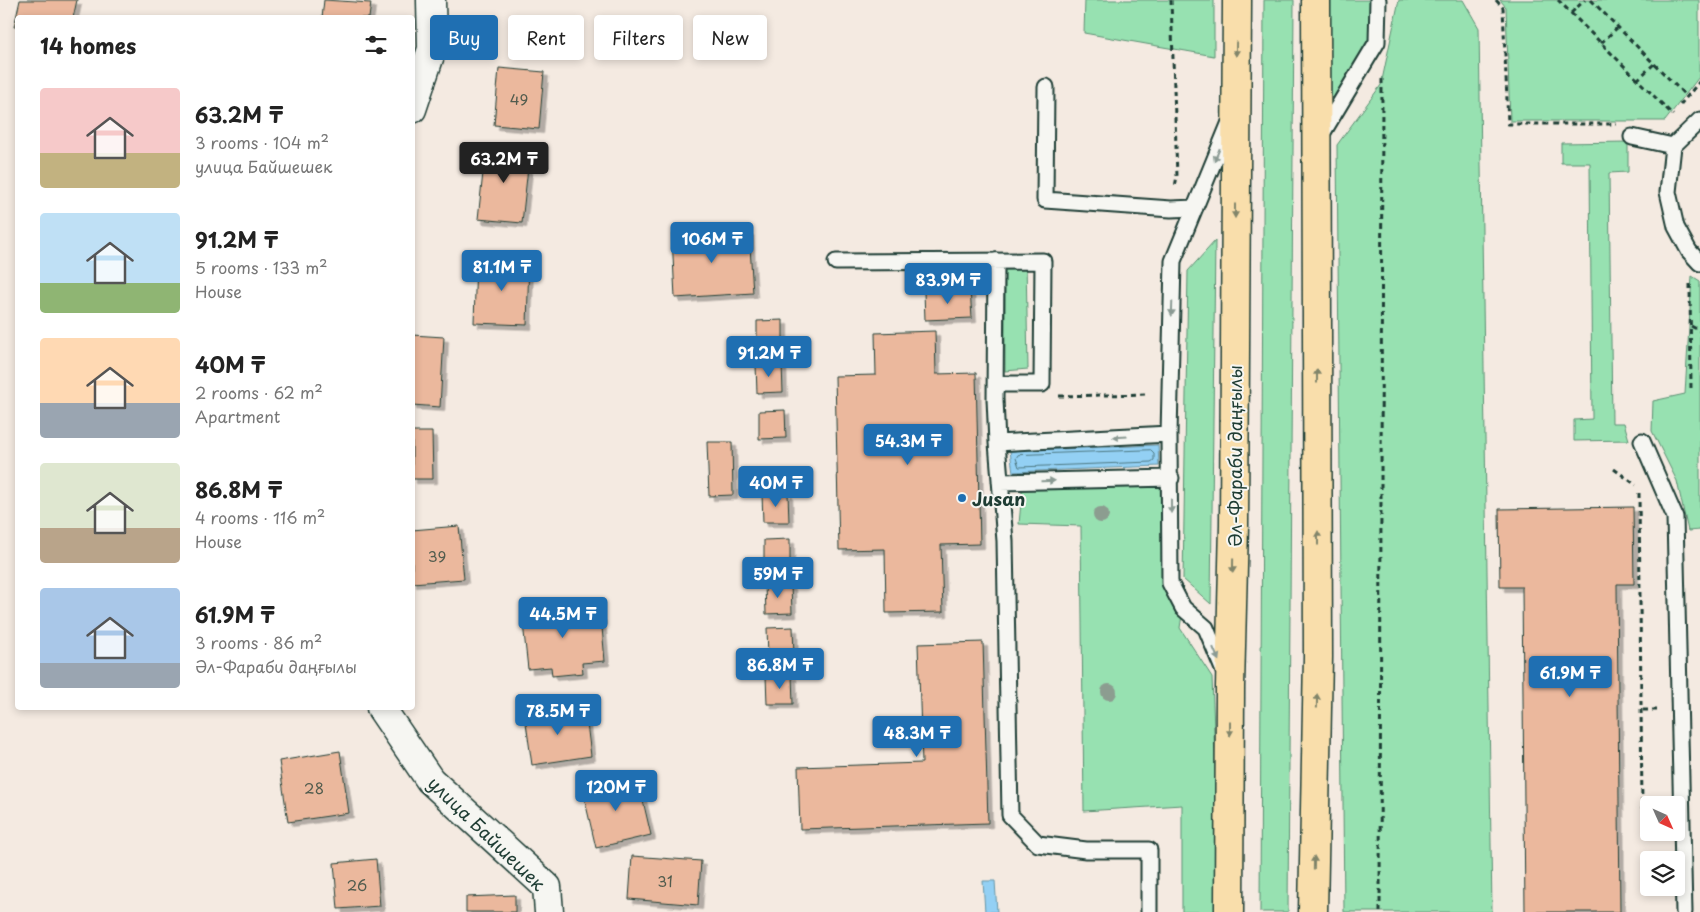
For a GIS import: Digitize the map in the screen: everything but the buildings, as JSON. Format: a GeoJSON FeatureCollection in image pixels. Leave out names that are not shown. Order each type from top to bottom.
{"type":"FeatureCollection","features":[{"type":"Feature","properties":{"kind":"main road","name":"Әл-Фараби даңғылы"},"geometry":{"type":"LineString","coordinates":[[1229,912],[1230,687],[1234,525],[1237,0]]}},
{"type":"Feature","properties":{"kind":"main road"},"geometry":{"type":"LineString","coordinates":[[1314,912],[1318,657],[1316,0]]}},
{"type":"Feature","properties":{"kind":"street"},"geometry":{"type":"LineString","coordinates":[[415,100],[432,49],[431,0]]}},
{"type":"Feature","properties":{"kind":"street","name":"улица Байшешек"},"geometry":{"type":"LineString","coordinates":[[382,710],[430,780],[547,887],[549,912]]}},
{"type":"Feature","properties":{"kind":"lane"},"geometry":{"type":"LineString","coordinates":[[1316,144],[1377,42],[1378,0]]}},
{"type":"Feature","properties":{"kind":"lane"},"geometry":{"type":"LineString","coordinates":[[1046,87],[1045,200],[1171,209],[1195,208]]}},
{"type":"Feature","properties":{"kind":"lane"},"geometry":{"type":"LineString","coordinates":[[1230,687],[1206,628],[1183,608],[1170,583],[1171,478],[1169,434],[1174,261],[1235,110]]}},
{"type":"Feature","properties":{"kind":"lane"},"geometry":{"type":"LineString","coordinates":[[1700,120],[1673,146],[1668,192],[1676,227],[1689,251],[1700,263]]}},
{"type":"Feature","properties":{"kind":"lane"},"geometry":{"type":"LineString","coordinates":[[1632,137],[1673,146]]}},
{"type":"Feature","properties":{"kind":"lane"},"geometry":{"type":"LineString","coordinates":[[996,261],[997,443],[1005,541],[1010,815],[1038,844],[1086,850],[1149,850],[1149,912]]}},
{"type":"Feature","properties":{"kind":"lane"},"geometry":{"type":"LineString","coordinates":[[836,262],[1042,261],[1042,384],[996,384]]}},
{"type":"Feature","properties":{"kind":"lane"},"geometry":{"type":"LineString","coordinates":[[997,443],[1169,434]]}},
{"type":"Feature","properties":{"kind":"lane"},"geometry":{"type":"LineString","coordinates":[[1642,441],[1675,517],[1684,912]]}},
{"type":"Feature","properties":{"kind":"lane"},"geometry":{"type":"LineString","coordinates":[[1000,482],[1171,478]]}},
{"type":"Feature","properties":{"kind":"path"},"geometry":{"type":"LineString","coordinates":[[1171,0],[1177,176],[1171,209]]}},
{"type":"Feature","properties":{"kind":"path"},"geometry":{"type":"LineString","coordinates":[[1496,0],[1504,8],[1508,124],[1617,124]]}},
{"type":"Feature","properties":{"kind":"path"},"geometry":{"type":"LineString","coordinates":[[1558,0],[1672,115]]}},
{"type":"Feature","properties":{"kind":"path"},"geometry":{"type":"LineString","coordinates":[[1571,13],[1585,0]]}},
{"type":"Feature","properties":{"kind":"path"},"geometry":{"type":"LineString","coordinates":[[1591,0],[1687,97]]}},
{"type":"Feature","properties":{"kind":"path"},"geometry":{"type":"LineString","coordinates":[[1601,43],[1618,27]]}},
{"type":"Feature","properties":{"kind":"path"},"geometry":{"type":"LineString","coordinates":[[1638,80],[1654,64]]}},
{"type":"Feature","properties":{"kind":"path"},"geometry":{"type":"LineString","coordinates":[[1669,120],[1700,81]]}},
{"type":"Feature","properties":{"kind":"path"},"geometry":{"type":"LineString","coordinates":[[1380,912],[1381,85]]}},
{"type":"Feature","properties":{"kind":"path"},"geometry":{"type":"LineString","coordinates":[[1690,284],[1691,391]]}},
{"type":"Feature","properties":{"kind":"path"},"geometry":{"type":"LineString","coordinates":[[1691,326],[1700,331]]}},
{"type":"Feature","properties":{"kind":"path"},"geometry":{"type":"LineString","coordinates":[[1053,396],[1158,394]]}},
{"type":"Feature","properties":{"kind":"path"},"geometry":{"type":"LineString","coordinates":[[1614,469],[1639,487],[1642,796]]}},
{"type":"Feature","properties":{"kind":"green space"},"geometry":{"type":"Polygon","coordinates":[[[1085,0],[1214,0],[1214,56],[1084,33],[1085,0]]]}},
{"type":"Feature","properties":{"kind":"green space"},"geometry":{"type":"Polygon","coordinates":[[[1264,0],[1294,0],[1288,912],[1260,912],[1264,0]]]}},
{"type":"Feature","properties":{"kind":"green space"},"geometry":{"type":"Polygon","coordinates":[[[1322,0],[1378,0],[1377,42],[1321,136],[1322,0]]]}},
{"type":"Feature","properties":{"kind":"green space"},"geometry":{"type":"Polygon","coordinates":[[[1399,0],[1463,0],[1479,28],[1492,912],[1344,912],[1337,145],[1381,85],[1399,0]]]}},
{"type":"Feature","properties":{"kind":"green space"},"geometry":{"type":"Polygon","coordinates":[[[1500,0],[1699,0],[1699,77],[1665,121],[1510,121],[1506,7],[1500,0]]]}},
{"type":"Feature","properties":{"kind":"green space"},"geometry":{"type":"Polygon","coordinates":[[[1628,142],[1628,172],[1609,173],[1612,423],[1624,423],[1629,440],[1574,441],[1574,420],[1592,419],[1590,163],[1561,163],[1561,143],[1628,142]]]}},
{"type":"Feature","properties":{"kind":"green space"},"geometry":{"type":"Polygon","coordinates":[[[1215,241],[1211,604],[1183,579],[1188,271],[1215,241]]]}},
{"type":"Feature","properties":{"kind":"green space"},"geometry":{"type":"Polygon","coordinates":[[[1026,261],[1028,369],[1005,371],[1005,262],[1026,261]]]}},
{"type":"Feature","properties":{"kind":"green space"},"geometry":{"type":"Polygon","coordinates":[[[1692,276],[1700,281],[1700,530],[1688,531],[1677,481],[1652,431],[1653,401],[1685,394],[1692,276]]]}},
{"type":"Feature","properties":{"kind":"green space"},"geometry":{"type":"Polygon","coordinates":[[[1171,478],[1170,583],[1183,608],[1180,628],[1212,677],[1218,843],[1217,912],[1182,912],[1182,805],[1084,811],[1081,526],[1019,524],[1023,481],[1171,478]]]}},
{"type":"Feature","properties":{"kind":"water"},"geometry":{"type":"Polygon","coordinates":[[[1158,445],[1159,466],[1013,472],[1010,451],[1158,445]]]}},
{"type":"Feature","properties":{"kind":"water"},"geometry":{"type":"Polygon","coordinates":[[[983,881],[995,881],[997,912],[985,912],[983,881]]]}},
{"type":"Feature","properties":{"kind":"place","name":"Jusan"},"geometry":{"type":"Point","coordinates":[962,498]}}]}
